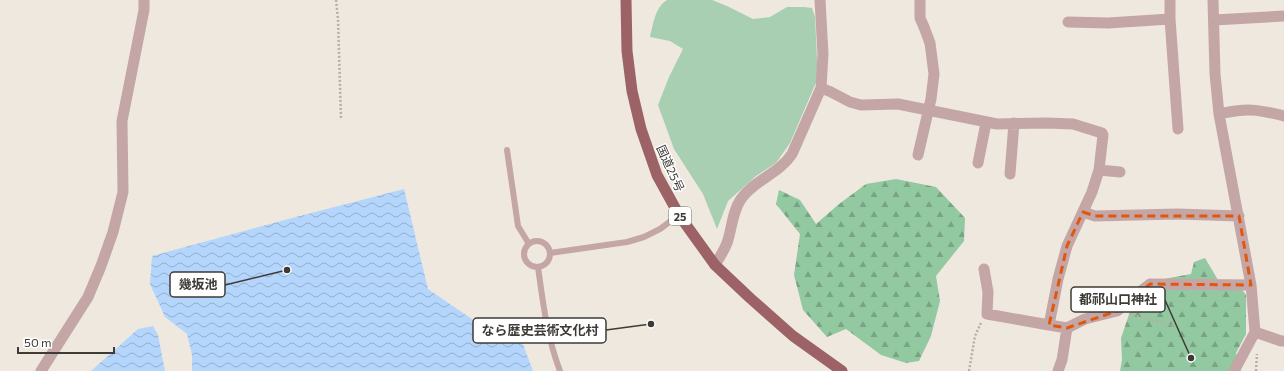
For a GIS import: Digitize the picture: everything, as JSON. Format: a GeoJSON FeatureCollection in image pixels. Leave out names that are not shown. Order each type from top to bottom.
{"type":"FeatureCollection","features":[{"type":"Feature","properties":{"kind":"highway","name":"国道25号"},"geometry":{"type":"LineString","coordinates":[[626,0],[627,51],[632,91],[641,129],[657,175],[679,215],[715,265],[793,336],[842,371]]}},
{"type":"Feature","properties":{"kind":"street"},"geometry":{"type":"LineString","coordinates":[[41,371],[88,297],[113,232],[123,192],[122,121],[144,10],[144,0]]}},
{"type":"Feature","properties":{"kind":"street"},"geometry":{"type":"LineString","coordinates":[[715,265],[726,244],[734,213],[740,200],[750,190],[786,162],[792,154],[821,88],[823,54],[820,0]]}},
{"type":"Feature","properties":{"kind":"street"},"geometry":{"type":"LineString","coordinates":[[918,155],[934,74],[930,43],[920,18],[920,0]]}},
{"type":"Feature","properties":{"kind":"street"},"geometry":{"type":"LineString","coordinates":[[1170,0],[1178,129]]}},
{"type":"Feature","properties":{"kind":"street"},"geometry":{"type":"LineString","coordinates":[[1213,0],[1215,74],[1219,114],[1251,285],[1255,332],[1234,371]]}},
{"type":"Feature","properties":{"kind":"street"},"geometry":{"type":"LineString","coordinates":[[1214,20],[1284,16]]}},
{"type":"Feature","properties":{"kind":"street"},"geometry":{"type":"LineString","coordinates":[[1068,22],[1170,19]]}},
{"type":"Feature","properties":{"kind":"street"},"geometry":{"type":"LineString","coordinates":[[821,88],[850,102],[861,105],[898,104],[997,124],[1073,124],[1102,133],[1099,170],[1092,192],[1067,246],[1058,279],[1049,325]]}},
{"type":"Feature","properties":{"kind":"street"},"geometry":{"type":"LineString","coordinates":[[1219,114],[1241,110],[1254,110],[1284,116]]}},
{"type":"Feature","properties":{"kind":"street"},"geometry":{"type":"LineString","coordinates":[[978,163],[986,122]]}},
{"type":"Feature","properties":{"kind":"street"},"geometry":{"type":"LineString","coordinates":[[1010,174],[1014,123]]}},
{"type":"Feature","properties":{"kind":"street"},"geometry":{"type":"LineString","coordinates":[[1099,170],[1120,172]]}},
{"type":"Feature","properties":{"kind":"street"},"geometry":{"type":"LineString","coordinates":[[1083,212],[1095,216],[1177,214],[1239,216]]}},
{"type":"Feature","properties":{"kind":"street"},"geometry":{"type":"LineString","coordinates":[[984,269],[988,292],[987,314],[1067,328],[1085,319],[1117,311],[1150,284],[1251,285]]}},
{"type":"Feature","properties":{"kind":"street"},"geometry":{"type":"LineString","coordinates":[[1058,371],[1062,360],[1067,328]]}},
{"type":"Feature","properties":{"kind":"street"},"geometry":{"type":"LineString","coordinates":[[1255,332],[1284,341]]}},
{"type":"Feature","properties":{"kind":"lane"},"geometry":{"type":"LineString","coordinates":[[507,150],[518,226],[529,244]]}},
{"type":"Feature","properties":{"kind":"lane"},"geometry":{"type":"LineString","coordinates":[[550,253],[627,242],[644,238],[660,229],[679,215]]}},
{"type":"Feature","properties":{"kind":"lane"},"geometry":{"type":"LineString","coordinates":[[536,241],[544,243],[549,249],[550,253],[550,257],[546,264],[538,267],[530,265],[525,259],[524,250],[529,244],[536,241]]}},
{"type":"Feature","properties":{"kind":"lane"},"geometry":{"type":"LineString","coordinates":[[538,267],[547,327],[554,355],[560,371]]}},
{"type":"Feature","properties":{"kind":"path"},"geometry":{"type":"LineString","coordinates":[[336,0],[341,118]]}},
{"type":"Feature","properties":{"kind":"path"},"geometry":{"type":"LineString","coordinates":[[1117,311],[1174,326]]}},
{"type":"Feature","properties":{"kind":"path"},"geometry":{"type":"LineString","coordinates":[[969,371],[974,336],[979,325],[987,314]]}},
{"type":"Feature","properties":{"kind":"highlighted area"},"geometry":{"type":"Polygon","coordinates":[[[1083,212],[1095,216],[1239,216],[1251,285],[1150,284],[1117,311],[1067,328],[1049,325],[1067,246],[1083,212]]]}},
{"type":"Feature","properties":{"kind":"green space"},"geometry":{"type":"Polygon","coordinates":[[[667,0],[712,0],[753,19],[770,17],[787,7],[812,8],[815,17],[818,78],[790,143],[776,163],[756,176],[728,201],[717,229],[703,194],[674,149],[658,105],[669,77],[683,49],[670,41],[650,37],[657,12],[667,0]]]}},
{"type":"Feature","properties":{"kind":"green space"},"geometry":{"type":"Polygon","coordinates":[[[896,179],[936,187],[965,218],[964,241],[936,276],[940,301],[931,336],[919,361],[906,363],[881,355],[846,329],[827,337],[803,310],[794,275],[800,234],[776,204],[779,190],[800,200],[816,224],[839,204],[866,184],[896,179]]]}},
{"type":"Feature","properties":{"kind":"green space"},"geometry":{"type":"Polygon","coordinates":[[[1205,258],[1218,280],[1235,280],[1246,295],[1246,334],[1236,353],[1241,371],[1120,371],[1122,360],[1121,338],[1135,297],[1158,280],[1191,274],[1194,262],[1205,258]]]}},
{"type":"Feature","properties":{"kind":"water"},"geometry":{"type":"Polygon","coordinates":[[[404,189],[428,289],[488,330],[517,328],[533,371],[192,371],[192,355],[187,334],[165,317],[150,284],[152,256],[404,189]]]}},
{"type":"Feature","properties":{"kind":"water"},"geometry":{"type":"Polygon","coordinates":[[[153,326],[158,335],[165,371],[91,371],[138,329],[153,326]]]}},
{"type":"Feature","properties":{"kind":"place","name":"幾坂池"},"geometry":{"type":"Point","coordinates":[287,270]}},
{"type":"Feature","properties":{"kind":"place","name":"なら歴史芸術文化村"},"geometry":{"type":"Point","coordinates":[651,324]}},
{"type":"Feature","properties":{"kind":"place","name":"都祁山口神社"},"geometry":{"type":"Point","coordinates":[1191,358]}}]}
